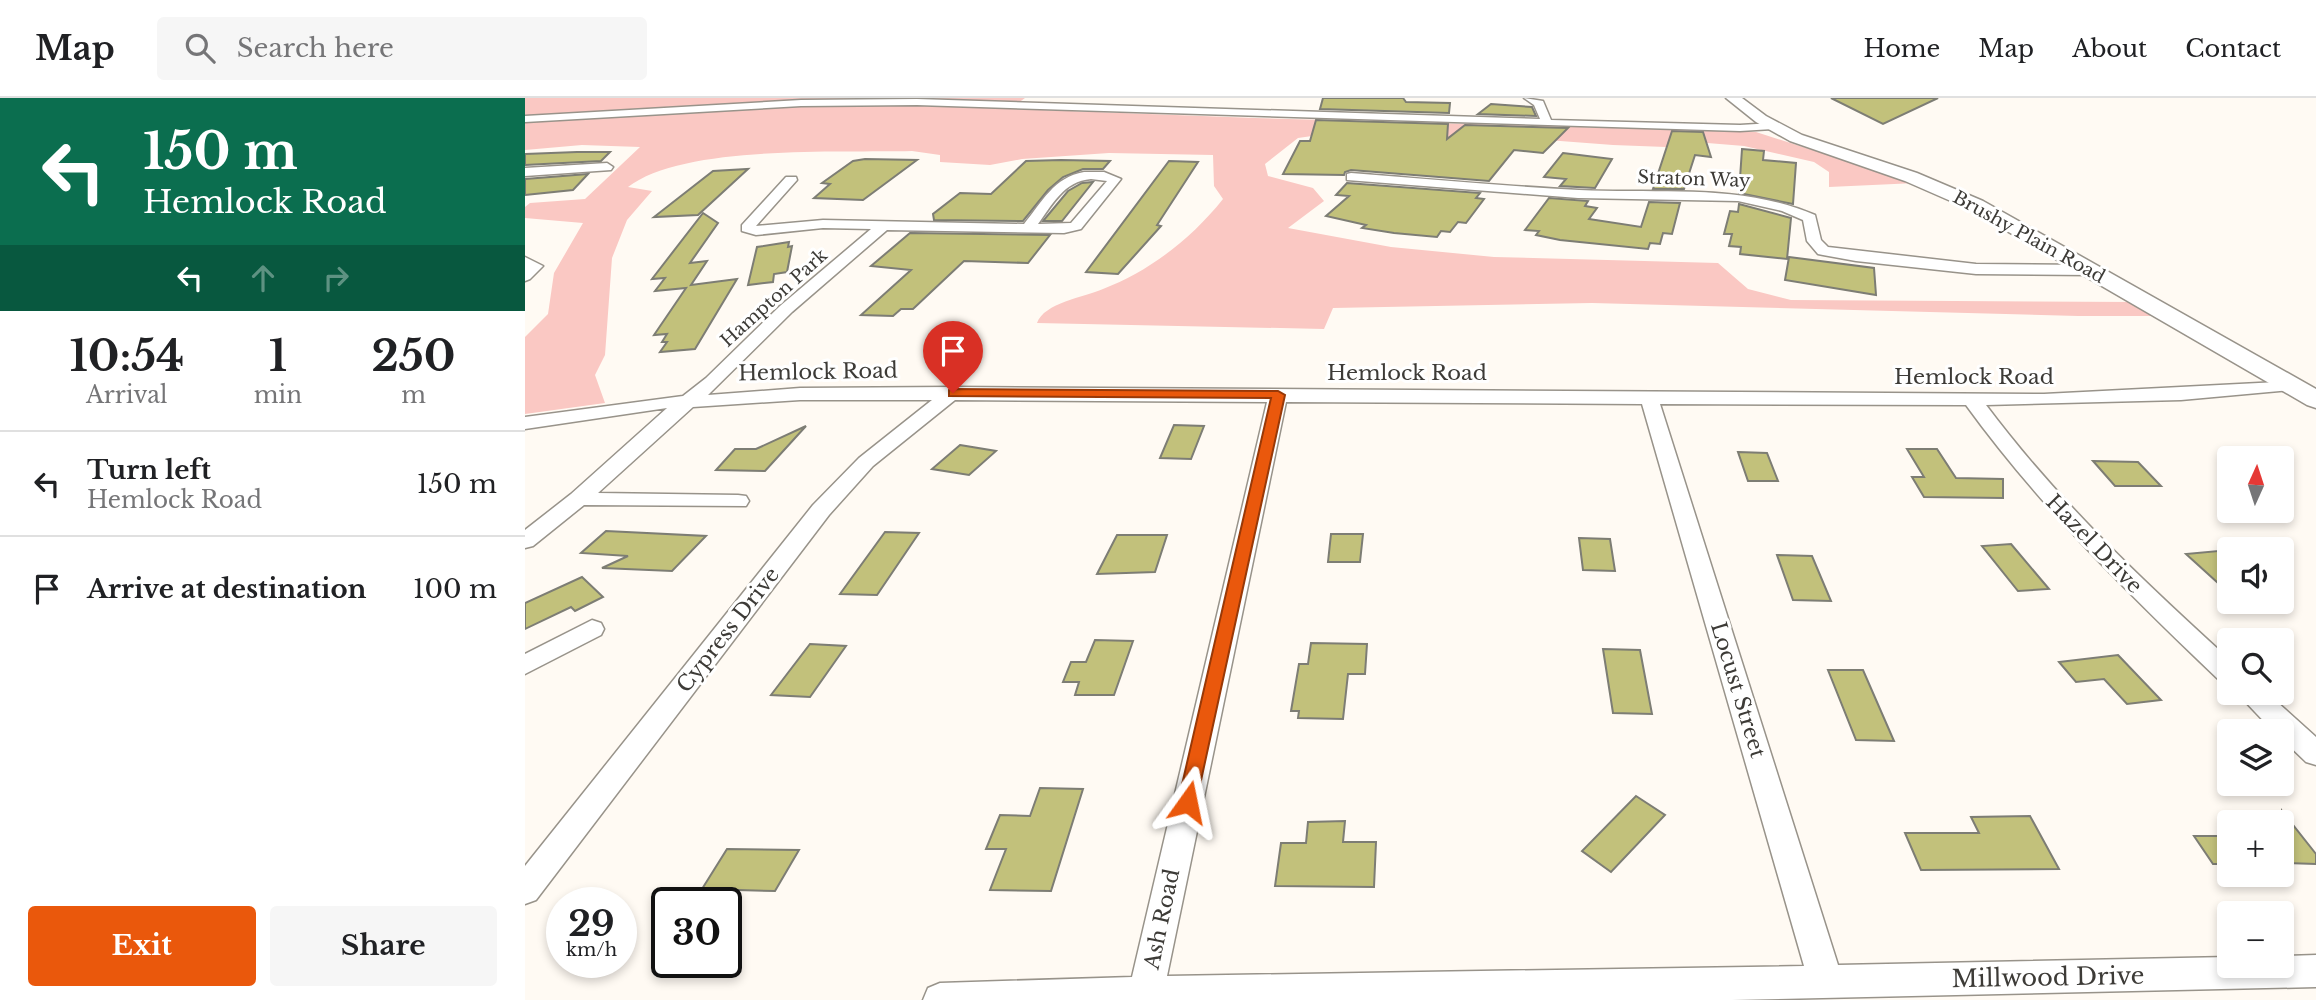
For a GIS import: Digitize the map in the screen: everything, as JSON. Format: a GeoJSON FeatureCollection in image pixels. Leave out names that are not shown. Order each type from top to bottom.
{"type":"FeatureCollection","features":[{"type":"Feature","properties":{"kind":"main road","name":"Brushy Plain Road"},"geometry":{"type":"LineString","coordinates":[[1733,98],[1773,126],[1815,145],[1897,172],[1960,198],[2316,400]]}},
{"type":"Feature","properties":{"kind":"street"},"geometry":{"type":"LineString","coordinates":[[1529,98],[1539,103],[1547,123]]}},
{"type":"Feature","properties":{"kind":"street"},"geometry":{"type":"LineString","coordinates":[[525,119],[801,103],[876,102],[1547,123],[1773,126]]}},
{"type":"Feature","properties":{"kind":"street"},"geometry":{"type":"LineString","coordinates":[[525,172],[607,167]]}},
{"type":"Feature","properties":{"kind":"street"},"geometry":{"type":"LineString","coordinates":[[790,180],[747,228],[756,231],[823,224],[1064,229],[1076,226],[1115,179],[1107,176],[1080,176],[1067,181],[1028,228]]}},
{"type":"Feature","properties":{"kind":"street","name":"Straton Way"},"geometry":{"type":"LineString","coordinates":[[1351,177],[1567,192],[1727,197],[1767,201],[1790,207],[1809,218],[1814,241],[1823,251],[1856,257],[1976,269],[2091,270]]}},
{"type":"Feature","properties":{"kind":"street","name":"Hampton Park"},"geometry":{"type":"LineString","coordinates":[[525,541],[579,499],[661,424],[692,400],[786,309],[883,226]]}},
{"type":"Feature","properties":{"kind":"street"},"geometry":{"type":"LineString","coordinates":[[525,261],[535,266],[525,276]]}},
{"type":"Feature","properties":{"kind":"street","name":"Hemlock Road"},"geometry":{"type":"LineString","coordinates":[[525,423],[692,400],[789,394],[1972,400],[2109,398],[2290,385]]}},
{"type":"Feature","properties":{"kind":"street","name":"Cypress Drive"},"geometry":{"type":"LineString","coordinates":[[525,890],[821,510],[866,462],[953,393]]}},
{"type":"Feature","properties":{"kind":"street","name":"Ash Road"},"geometry":{"type":"LineString","coordinates":[[1146,993],[1278,395]]}},
{"type":"Feature","properties":{"kind":"street","name":"Locust Street"},"geometry":{"type":"LineString","coordinates":[[1649,397],[1826,982]]}},
{"type":"Feature","properties":{"kind":"street","name":"Hazel Drive"},"geometry":{"type":"LineString","coordinates":[[1972,400],[2001,441],[2047,496],[2126,578],[2217,663]]}},
{"type":"Feature","properties":{"kind":"street"},"geometry":{"type":"LineString","coordinates":[[579,499],[738,501]]}},
{"type":"Feature","properties":{"kind":"street"},"geometry":{"type":"LineString","coordinates":[[525,665],[592,629]]}},
{"type":"Feature","properties":{"kind":"street"},"geometry":{"type":"LineString","coordinates":[[2263,705],[2316,754]]}},
{"type":"Feature","properties":{"kind":"street","name":"Millwood Drive"},"geometry":{"type":"LineString","coordinates":[[940,1000],[1146,993],[2316,971]]}},
{"type":"Feature","properties":{"kind":"shaded area"},"geometry":{"type":"Polygon","coordinates":[[[525,98],[1025,98],[1018,103],[898,100],[525,117],[525,98]]]}},
{"type":"Feature","properties":{"kind":"shaded area"},"geometry":{"type":"Polygon","coordinates":[[[884,104],[1756,132],[1916,183],[1829,187],[1829,172],[1814,162],[1744,146],[1683,141],[1666,147],[1496,136],[1454,140],[1340,132],[1298,138],[1265,164],[1268,176],[1313,188],[1324,201],[1288,228],[1391,247],[1494,257],[1718,263],[1748,289],[1791,300],[2134,302],[2158,316],[1592,303],[1333,308],[1324,329],[1037,323],[1041,316],[1056,306],[1137,273],[1169,252],[1198,227],[1223,199],[1214,186],[1213,155],[1109,153],[1022,159],[990,165],[940,162],[940,155],[912,151],[764,154],[723,157],[686,164],[653,173],[628,187],[652,191],[627,220],[612,258],[605,355],[595,375],[605,403],[525,414],[525,337],[548,314],[554,273],[583,223],[525,218],[525,207],[530,203],[585,199],[640,147],[582,145],[525,150],[525,121],[795,106],[884,104]]]}},
{"type":"Feature","properties":{"kind":"building"},"geometry":{"type":"Polygon","coordinates":[[[1323,98],[1403,98],[1406,102],[1450,103],[1449,113],[1320,109],[1323,98]]]}},
{"type":"Feature","properties":{"kind":"building"},"geometry":{"type":"Polygon","coordinates":[[[1831,98],[1938,98],[1883,124],[1831,98]]]}},
{"type":"Feature","properties":{"kind":"building"},"geometry":{"type":"Polygon","coordinates":[[[1491,104],[1532,107],[1536,116],[1478,114],[1491,104]]]}},
{"type":"Feature","properties":{"kind":"building"},"geometry":{"type":"Polygon","coordinates":[[[1316,120],[1448,124],[1447,139],[1465,125],[1568,128],[1543,153],[1514,150],[1489,181],[1351,170],[1344,175],[1283,174],[1300,141],[1310,141],[1316,120]]]}},
{"type":"Feature","properties":{"kind":"building"},"geometry":{"type":"Polygon","coordinates":[[[1672,131],[1703,132],[1711,157],[1695,155],[1684,189],[1653,189],[1672,131]]]}},
{"type":"Feature","properties":{"kind":"building"},"geometry":{"type":"Polygon","coordinates":[[[1742,149],[1764,151],[1763,160],[1796,163],[1793,204],[1739,193],[1742,149]]]}},
{"type":"Feature","properties":{"kind":"building"},"geometry":{"type":"Polygon","coordinates":[[[610,152],[601,161],[525,165],[525,154],[610,152]]]}},
{"type":"Feature","properties":{"kind":"building"},"geometry":{"type":"Polygon","coordinates":[[[1563,153],[1612,159],[1595,188],[1560,186],[1566,179],[1544,177],[1563,153]]]}},
{"type":"Feature","properties":{"kind":"building"},"geometry":{"type":"Polygon","coordinates":[[[917,160],[863,200],[814,198],[830,184],[822,183],[853,161],[917,160]]]}},
{"type":"Feature","properties":{"kind":"building"},"geometry":{"type":"Polygon","coordinates":[[[1026,161],[1110,161],[1103,169],[1083,169],[1063,177],[1048,190],[1023,221],[934,220],[933,214],[960,193],[991,194],[1026,161]]]}},
{"type":"Feature","properties":{"kind":"building"},"geometry":{"type":"Polygon","coordinates":[[[1169,161],[1198,162],[1157,225],[1161,226],[1118,274],[1086,272],[1169,161]]]}},
{"type":"Feature","properties":{"kind":"building"},"geometry":{"type":"Polygon","coordinates":[[[748,169],[698,215],[654,217],[713,171],[748,169]]]}},
{"type":"Feature","properties":{"kind":"building"},"geometry":{"type":"Polygon","coordinates":[[[588,174],[573,190],[525,195],[525,179],[588,174]]]}},
{"type":"Feature","properties":{"kind":"building"},"geometry":{"type":"Polygon","coordinates":[[[1093,182],[1062,221],[1043,221],[1068,191],[1082,183],[1093,182]]]}},
{"type":"Feature","properties":{"kind":"building"},"geometry":{"type":"Polygon","coordinates":[[[1347,183],[1480,193],[1476,198],[1484,199],[1466,223],[1458,222],[1450,232],[1441,231],[1437,237],[1394,233],[1362,228],[1366,225],[1326,216],[1349,196],[1336,195],[1347,183]]]}},
{"type":"Feature","properties":{"kind":"building"},"geometry":{"type":"Polygon","coordinates":[[[1549,198],[1588,201],[1585,206],[1597,208],[1589,219],[1641,227],[1649,202],[1680,203],[1672,234],[1663,233],[1660,244],[1650,243],[1648,249],[1560,240],[1536,235],[1539,231],[1525,230],[1549,198]]]}},
{"type":"Feature","properties":{"kind":"building"},"geometry":{"type":"Polygon","coordinates":[[[1739,204],[1791,218],[1787,259],[1740,254],[1741,247],[1729,246],[1732,234],[1724,234],[1730,211],[1738,212],[1739,204]]]}},
{"type":"Feature","properties":{"kind":"building"},"geometry":{"type":"Polygon","coordinates":[[[703,213],[718,223],[690,263],[707,261],[691,285],[737,279],[695,349],[660,352],[667,342],[662,342],[667,334],[654,335],[686,288],[655,291],[665,278],[652,279],[703,213]]]}},
{"type":"Feature","properties":{"kind":"building"},"geometry":{"type":"Polygon","coordinates":[[[910,233],[1050,235],[1028,263],[964,261],[913,309],[901,309],[893,316],[861,315],[911,270],[871,266],[910,233]]]}},
{"type":"Feature","properties":{"kind":"building"},"geometry":{"type":"Polygon","coordinates":[[[789,242],[788,247],[792,246],[787,272],[774,274],[773,282],[748,285],[757,247],[789,242]]]}},
{"type":"Feature","properties":{"kind":"building"},"geometry":{"type":"Polygon","coordinates":[[[1789,257],[1874,268],[1876,295],[1785,280],[1789,257]]]}},
{"type":"Feature","properties":{"kind":"building"},"geometry":{"type":"Polygon","coordinates":[[[1174,425],[1204,426],[1191,459],[1160,458],[1174,425]]]}},
{"type":"Feature","properties":{"kind":"building"},"geometry":{"type":"Polygon","coordinates":[[[806,426],[765,471],[716,470],[735,449],[756,449],[806,426]]]}},
{"type":"Feature","properties":{"kind":"building"},"geometry":{"type":"Polygon","coordinates":[[[960,445],[996,451],[969,475],[932,469],[960,445]]]}},
{"type":"Feature","properties":{"kind":"building"},"geometry":{"type":"Polygon","coordinates":[[[1907,449],[1937,449],[1956,478],[2003,479],[2003,498],[1924,497],[1912,477],[1924,477],[1907,449]]]}},
{"type":"Feature","properties":{"kind":"building"},"geometry":{"type":"Polygon","coordinates":[[[1738,452],[1767,453],[1778,481],[1748,481],[1738,452]]]}},
{"type":"Feature","properties":{"kind":"building"},"geometry":{"type":"Polygon","coordinates":[[[2093,461],[2138,462],[2161,486],[2115,486],[2093,461]]]}},
{"type":"Feature","properties":{"kind":"building"},"geometry":{"type":"Polygon","coordinates":[[[606,531],[706,536],[672,571],[602,568],[628,556],[581,553],[606,531]]]}},
{"type":"Feature","properties":{"kind":"building"},"geometry":{"type":"Polygon","coordinates":[[[885,532],[919,533],[877,595],[840,594],[885,532]]]}},
{"type":"Feature","properties":{"kind":"building"},"geometry":{"type":"Polygon","coordinates":[[[1331,534],[1363,534],[1360,562],[1328,562],[1331,534]]]}},
{"type":"Feature","properties":{"kind":"building"},"geometry":{"type":"Polygon","coordinates":[[[1117,535],[1167,535],[1155,572],[1097,574],[1117,535]]]}},
{"type":"Feature","properties":{"kind":"building"},"geometry":{"type":"Polygon","coordinates":[[[1579,538],[1610,539],[1615,571],[1583,570],[1579,538]]]}},
{"type":"Feature","properties":{"kind":"building"},"geometry":{"type":"Polygon","coordinates":[[[2011,544],[2049,589],[2018,591],[1982,546],[2011,544]]]}},
{"type":"Feature","properties":{"kind":"building"},"geometry":{"type":"Polygon","coordinates":[[[2217,551],[2217,582],[2186,554],[2217,551]]]}},
{"type":"Feature","properties":{"kind":"building"},"geometry":{"type":"Polygon","coordinates":[[[1777,555],[1812,556],[1831,601],[1793,600],[1777,555]]]}},
{"type":"Feature","properties":{"kind":"building"},"geometry":{"type":"Polygon","coordinates":[[[582,577],[603,597],[575,611],[571,607],[525,629],[525,603],[582,577]]]}},
{"type":"Feature","properties":{"kind":"building"},"geometry":{"type":"Polygon","coordinates":[[[1095,640],[1133,641],[1114,695],[1075,695],[1079,682],[1063,682],[1071,662],[1086,662],[1095,640]]]}},
{"type":"Feature","properties":{"kind":"building"},"geometry":{"type":"Polygon","coordinates":[[[1311,643],[1367,644],[1365,674],[1348,674],[1343,719],[1298,718],[1299,711],[1291,711],[1299,664],[1308,664],[1311,643]]]}},
{"type":"Feature","properties":{"kind":"building"},"geometry":{"type":"Polygon","coordinates":[[[810,644],[846,646],[810,697],[771,695],[810,644]]]}},
{"type":"Feature","properties":{"kind":"building"},"geometry":{"type":"Polygon","coordinates":[[[1603,649],[1640,650],[1652,714],[1613,713],[1603,649]]]}},
{"type":"Feature","properties":{"kind":"building"},"geometry":{"type":"Polygon","coordinates":[[[2118,655],[2161,700],[2127,704],[2104,679],[2076,682],[2059,662],[2118,655]]]}},
{"type":"Feature","properties":{"kind":"building"},"geometry":{"type":"Polygon","coordinates":[[[1828,670],[1863,670],[1894,741],[1856,740],[1828,670]]]}},
{"type":"Feature","properties":{"kind":"building"},"geometry":{"type":"Polygon","coordinates":[[[1040,788],[1083,789],[1051,891],[990,890],[1006,849],[986,849],[1000,815],[1030,816],[1040,788]]]}},
{"type":"Feature","properties":{"kind":"building"},"geometry":{"type":"Polygon","coordinates":[[[1636,796],[1665,815],[1611,872],[1582,851],[1636,796]]]}},
{"type":"Feature","properties":{"kind":"building"},"geometry":{"type":"Polygon","coordinates":[[[2030,816],[2059,869],[1921,870],[1905,833],[1979,833],[1971,817],[2030,816]]]}},
{"type":"Feature","properties":{"kind":"building"},"geometry":{"type":"Polygon","coordinates":[[[1345,821],[1343,842],[1376,842],[1374,887],[1275,886],[1281,843],[1306,843],[1308,822],[1345,821]]]}},
{"type":"Feature","properties":{"kind":"building"},"geometry":{"type":"Polygon","coordinates":[[[2294,826],[2316,854],[2316,864],[2294,863],[2294,826]]]}},
{"type":"Feature","properties":{"kind":"building"},"geometry":{"type":"Polygon","coordinates":[[[2194,836],[2217,836],[2217,864],[2213,864],[2194,836]]]}},
{"type":"Feature","properties":{"kind":"building"},"geometry":{"type":"Polygon","coordinates":[[[727,849],[799,850],[775,891],[742,890],[742,887],[703,887],[727,849]]]}},
{"type":"Feature","properties":{"kind":"route"},"geometry":{"type":"LineString","coordinates":[[953,393],[1278,395],[1188,802]]}}]}
